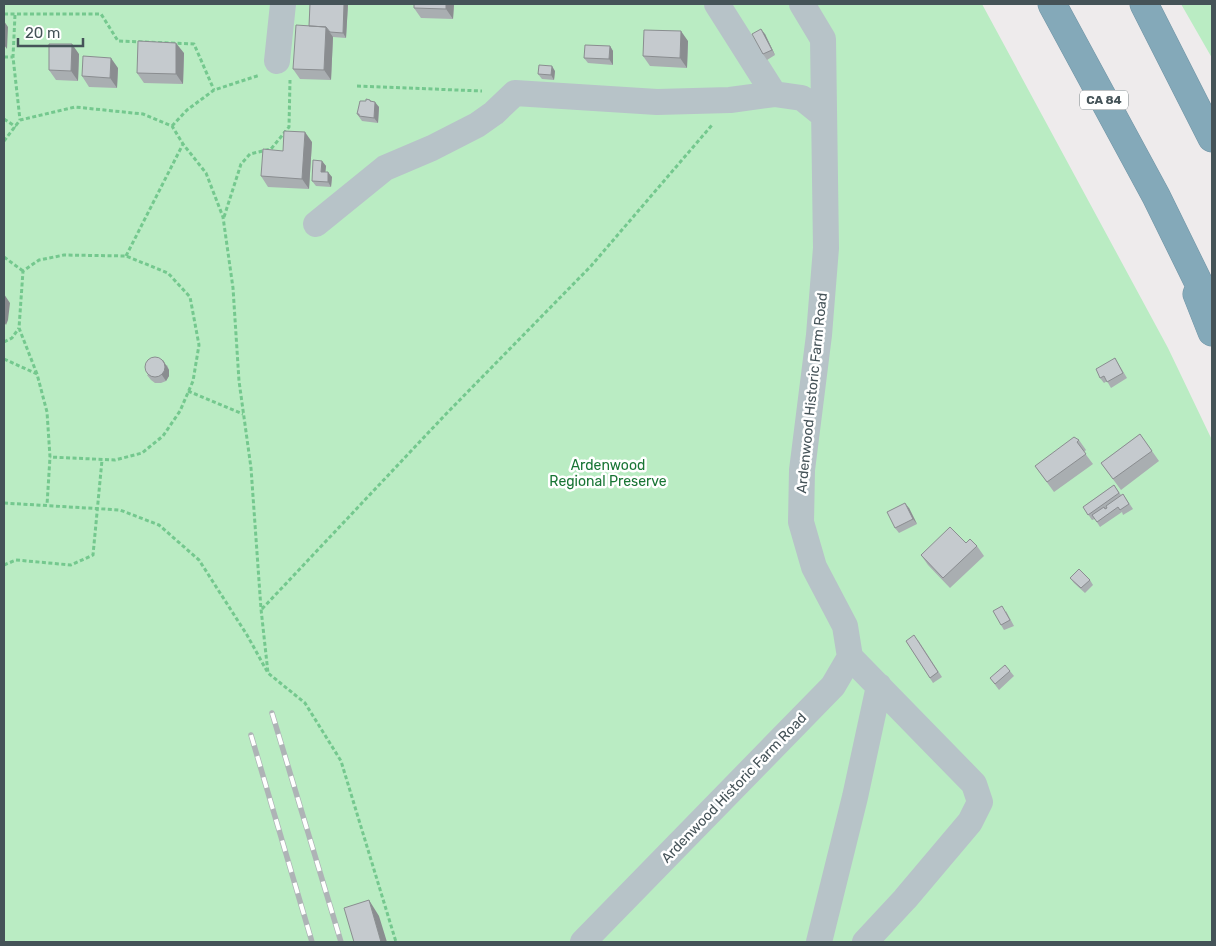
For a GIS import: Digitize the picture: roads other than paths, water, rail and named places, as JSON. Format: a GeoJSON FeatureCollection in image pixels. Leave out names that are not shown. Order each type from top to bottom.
{"type":"FeatureCollection","features":[{"type":"Feature","properties":{"kind":"highway","name":"CA 84"},"geometry":{"type":"LineString","coordinates":[[1052,4],[1156,196],[1212,310]]}},
{"type":"Feature","properties":{"kind":"highway"},"geometry":{"type":"LineString","coordinates":[[1144,4],[1212,138]]}},
{"type":"Feature","properties":{"kind":"highway"},"geometry":{"type":"LineString","coordinates":[[1156,196],[1212,332]]}},
{"type":"Feature","properties":{"kind":"street"},"geometry":{"type":"LineString","coordinates":[[276,61],[283,4]]}},
{"type":"Feature","properties":{"kind":"street"},"geometry":{"type":"LineString","coordinates":[[717,4],[774,94]]}},
{"type":"Feature","properties":{"kind":"street","name":"Ardenwood Historic Farm Road"},"geometry":{"type":"LineString","coordinates":[[583,942],[833,686],[850,657],[845,626],[814,567],[801,522],[802,470],[819,335],[826,248],[823,39],[802,4]]}},
{"type":"Feature","properties":{"kind":"street"},"geometry":{"type":"LineString","coordinates":[[316,224],[384,168],[432,148],[478,125],[515,93],[657,102],[730,100],[774,94],[802,98],[823,116]]}},
{"type":"Feature","properties":{"kind":"street"},"geometry":{"type":"LineString","coordinates":[[850,657],[974,784],[980,802],[970,822],[905,899],[865,942]]}},
{"type":"Feature","properties":{"kind":"street"},"geometry":{"type":"LineString","coordinates":[[819,942],[855,797],[879,686]]}},
{"type":"Feature","properties":{"kind":"railway"},"geometry":{"type":"LineString","coordinates":[[272,713],[341,942]]}},
{"type":"Feature","properties":{"kind":"railway"},"geometry":{"type":"LineString","coordinates":[[251,735],[312,942]]}},
{"type":"Feature","properties":{"kind":"park label","name":"Ardenwood Regional Preserve"},"geometry":{"type":"Point","coordinates":[608,474]}}]}
